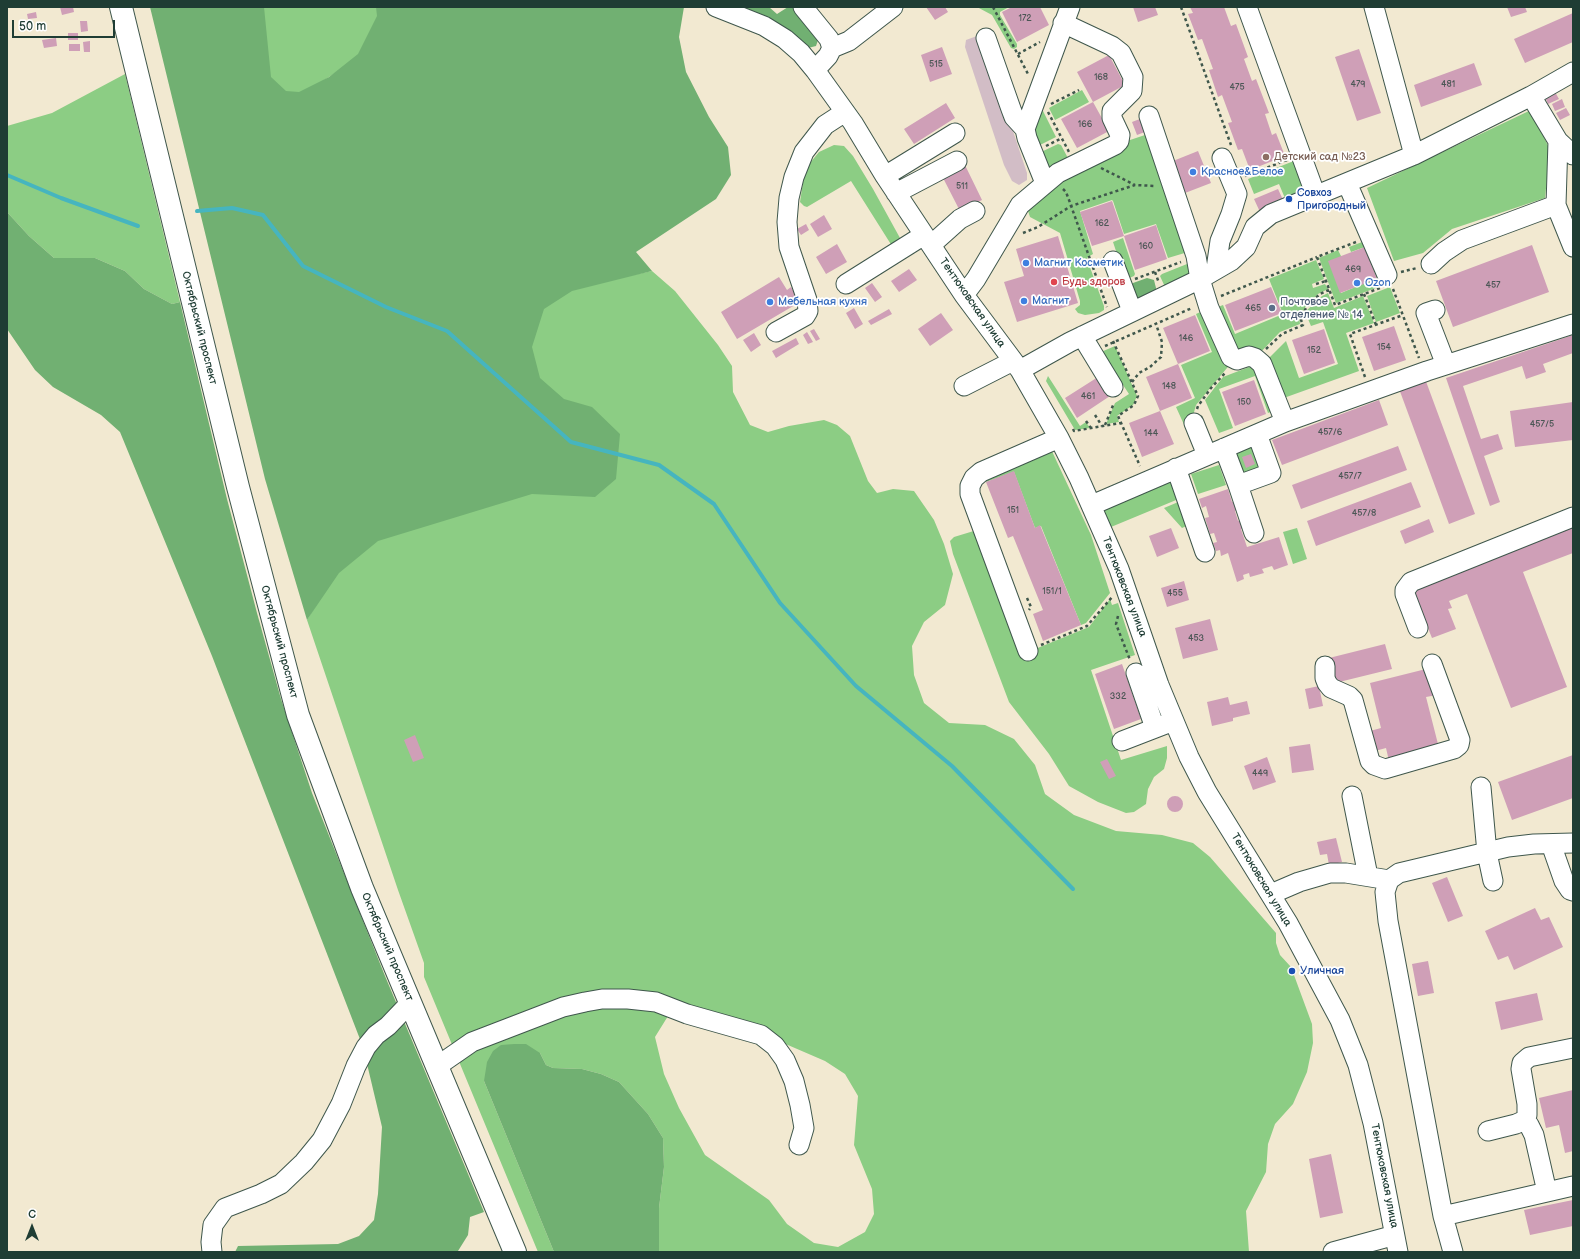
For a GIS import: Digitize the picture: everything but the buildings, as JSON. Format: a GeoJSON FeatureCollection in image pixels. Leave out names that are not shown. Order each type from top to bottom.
{"type":"FeatureCollection","features":[{"type":"Feature","properties":{"kind":"main road","name":"Октябрьский проспект"},"geometry":{"type":"LineString","coordinates":[[121,7],[238,487],[298,715],[362,888],[514,1252]]}},
{"type":"Feature","properties":{"kind":"street","name":"Тентюковская улица"},"geometry":{"type":"LineString","coordinates":[[716,7],[764,26],[785,39],[802,53],[845,112],[896,193],[964,295],[1065,432],[1092,505],[1119,569],[1159,685],[1189,757],[1207,792],[1271,894],[1301,946],[1340,1020],[1358,1065],[1378,1141],[1393,1245]]}},
{"type":"Feature","properties":{"kind":"street"},"geometry":{"type":"LineString","coordinates":[[803,7],[829,39],[832,48]]}},
{"type":"Feature","properties":{"kind":"street"},"geometry":{"type":"LineString","coordinates":[[815,70],[828,56],[832,48],[849,41],[893,7]]}},
{"type":"Feature","properties":{"kind":"street"},"geometry":{"type":"LineString","coordinates":[[1247,7],[1316,196]]}},
{"type":"Feature","properties":{"kind":"street"},"geometry":{"type":"LineString","coordinates":[[1374,7],[1414,155]]}},
{"type":"Feature","properties":{"kind":"street"},"geometry":{"type":"LineString","coordinates":[[964,295],[976,279],[1020,205],[1058,173],[1119,141],[1120,135],[1112,118],[1112,112],[1132,91],[1133,78],[1121,53],[1067,15],[1025,129]]}},
{"type":"Feature","properties":{"kind":"street"},"geometry":{"type":"LineString","coordinates":[[986,38],[1010,109],[1014,117],[1025,129],[1027,138],[1048,181]]}},
{"type":"Feature","properties":{"kind":"street"},"geometry":{"type":"LineString","coordinates":[[964,386],[1016,365],[1086,344],[1109,322],[1208,274],[1231,261],[1246,247],[1255,227],[1271,214],[1414,155],[1531,96],[1573,72]]}},
{"type":"Feature","properties":{"kind":"street"},"geometry":{"type":"LineString","coordinates":[[1531,96],[1558,141],[1573,155]]}},
{"type":"Feature","properties":{"kind":"street"},"geometry":{"type":"LineString","coordinates":[[776,332],[805,316],[808,311],[807,300],[789,247],[786,222],[789,198],[794,177],[804,152],[826,125],[845,112]]}},
{"type":"Feature","properties":{"kind":"street"},"geometry":{"type":"LineString","coordinates":[[1149,116],[1196,256],[1208,274]]}},
{"type":"Feature","properties":{"kind":"street"},"geometry":{"type":"LineString","coordinates":[[885,176],[955,133]]}},
{"type":"Feature","properties":{"kind":"street"},"geometry":{"type":"LineString","coordinates":[[1558,141],[1556,205],[1573,248]]}},
{"type":"Feature","properties":{"kind":"street"},"geometry":{"type":"LineString","coordinates":[[1227,153],[1237,194],[1208,274],[1207,301],[1231,357],[1237,360],[1249,356],[1262,364],[1285,422]]}},
{"type":"Feature","properties":{"kind":"street"},"geometry":{"type":"LineString","coordinates":[[896,193],[957,161]]}},
{"type":"Feature","properties":{"kind":"street"},"geometry":{"type":"LineString","coordinates":[[1347,183],[1389,280]]}},
{"type":"Feature","properties":{"kind":"street"},"geometry":{"type":"LineString","coordinates":[[1431,264],[1444,252],[1462,240],[1556,205]]}},
{"type":"Feature","properties":{"kind":"street"},"geometry":{"type":"LineString","coordinates":[[846,284],[927,240],[960,219],[976,211]]}},
{"type":"Feature","properties":{"kind":"street"},"geometry":{"type":"LineString","coordinates":[[1113,261],[1132,311]]}},
{"type":"Feature","properties":{"kind":"street"},"geometry":{"type":"LineString","coordinates":[[1435,310],[1426,313],[1446,365]]}},
{"type":"Feature","properties":{"kind":"street"},"geometry":{"type":"LineString","coordinates":[[1092,505],[1285,422],[1425,372],[1573,324]]}},
{"type":"Feature","properties":{"kind":"street"},"geometry":{"type":"LineString","coordinates":[[1086,344],[1114,395]]}},
{"type":"Feature","properties":{"kind":"street"},"geometry":{"type":"LineString","coordinates":[[1194,423],[1238,485],[1254,533]]}},
{"type":"Feature","properties":{"kind":"street"},"geometry":{"type":"LineString","coordinates":[[1028,651],[970,494],[970,486],[974,478],[981,472],[1065,432]]}},
{"type":"Feature","properties":{"kind":"street"},"geometry":{"type":"LineString","coordinates":[[1238,485],[1271,473],[1257,434]]}},
{"type":"Feature","properties":{"kind":"street"},"geometry":{"type":"LineString","coordinates":[[1176,468],[1205,552]]}},
{"type":"Feature","properties":{"kind":"street"},"geometry":{"type":"LineString","coordinates":[[1418,628],[1405,594],[1405,590],[1411,582],[1573,517]]}},
{"type":"Feature","properties":{"kind":"street"},"geometry":{"type":"LineString","coordinates":[[1325,666],[1325,678],[1331,688],[1349,696],[1353,700],[1370,761],[1374,765],[1385,769],[1461,746],[1432,664]]}},
{"type":"Feature","properties":{"kind":"street"},"geometry":{"type":"LineString","coordinates":[[1136,673],[1155,728]]}},
{"type":"Feature","properties":{"kind":"street"},"geometry":{"type":"LineString","coordinates":[[1122,741],[1173,721]]}},
{"type":"Feature","properties":{"kind":"street"},"geometry":{"type":"LineString","coordinates":[[1481,787],[1487,853],[1493,881]]}},
{"type":"Feature","properties":{"kind":"street"},"geometry":{"type":"LineString","coordinates":[[1352,796],[1368,876]]}},
{"type":"Feature","properties":{"kind":"street"},"geometry":{"type":"LineString","coordinates":[[1453,1252],[1443,1216],[1388,921],[1385,892],[1389,880],[1399,873],[1508,847],[1534,844],[1573,843]]}},
{"type":"Feature","properties":{"kind":"street"},"geometry":{"type":"LineString","coordinates":[[1551,844],[1564,881],[1570,890],[1573,891]]}},
{"type":"Feature","properties":{"kind":"street"},"geometry":{"type":"LineString","coordinates":[[1271,894],[1299,882],[1330,873],[1346,873],[1389,880]]}},
{"type":"Feature","properties":{"kind":"street"},"geometry":{"type":"LineString","coordinates":[[436,1067],[472,1042],[563,1008],[602,999],[628,999],[656,1002],[687,1014],[761,1036],[775,1046],[785,1060],[794,1080],[804,1128],[799,1145]]}},
{"type":"Feature","properties":{"kind":"street"},"geometry":{"type":"LineString","coordinates":[[212,1252],[211,1242],[214,1225],[225,1208],[262,1194],[281,1184],[304,1162],[322,1140],[366,1047],[376,1035],[388,1026],[410,1003]]}},
{"type":"Feature","properties":{"kind":"street"},"geometry":{"type":"LineString","coordinates":[[1488,1131],[1516,1124],[1525,1120],[1527,1115],[1527,1104],[1521,1069],[1522,1063],[1529,1057],[1573,1048]]}},
{"type":"Feature","properties":{"kind":"street"},"geometry":{"type":"LineString","coordinates":[[1525,1120],[1534,1135],[1547,1192]]}},
{"type":"Feature","properties":{"kind":"street"},"geometry":{"type":"LineString","coordinates":[[1443,1216],[1573,1186]]}},
{"type":"Feature","properties":{"kind":"street"},"geometry":{"type":"LineString","coordinates":[[1333,1252],[1393,1245]]}},
{"type":"Feature","properties":{"kind":"path"},"geometry":{"type":"LineString","coordinates":[[993,7],[1038,91]]}},
{"type":"Feature","properties":{"kind":"path"},"geometry":{"type":"LineString","coordinates":[[1181,7],[1227,153]]}},
{"type":"Feature","properties":{"kind":"path"},"geometry":{"type":"LineString","coordinates":[[1079,90],[1046,107],[1080,162],[1135,185]]}},
{"type":"Feature","properties":{"kind":"path"},"geometry":{"type":"LineString","coordinates":[[1240,170],[1243,177],[1301,155]]}},
{"type":"Feature","properties":{"kind":"path"},"geometry":{"type":"LineString","coordinates":[[1048,181],[1066,192],[1072,206],[1114,342],[1138,396],[1134,405],[1118,416],[1139,466],[1145,464]]}},
{"type":"Feature","properties":{"kind":"path"},"geometry":{"type":"LineString","coordinates":[[998,242],[1038,227],[1072,206],[1135,185],[1172,186]]}},
{"type":"Feature","properties":{"kind":"path"},"geometry":{"type":"LineString","coordinates":[[1086,344],[1114,342],[1207,301],[1371,236]]}},
{"type":"Feature","properties":{"kind":"path"},"geometry":{"type":"LineString","coordinates":[[1155,272],[1196,256]]}},
{"type":"Feature","properties":{"kind":"path"},"geometry":{"type":"LineString","coordinates":[[1317,257],[1335,305],[1364,294],[1389,280],[1431,264]]}},
{"type":"Feature","properties":{"kind":"path"},"geometry":{"type":"LineString","coordinates":[[1389,280],[1425,372]]}},
{"type":"Feature","properties":{"kind":"path"},"geometry":{"type":"LineString","coordinates":[[1316,284],[1326,281]]}},
{"type":"Feature","properties":{"kind":"path"},"geometry":{"type":"LineString","coordinates":[[1256,360],[1267,347],[1282,334],[1303,325],[1301,320],[1307,306],[1320,294],[1329,290]]}},
{"type":"Feature","properties":{"kind":"path"},"geometry":{"type":"LineString","coordinates":[[1364,294],[1376,325]]}},
{"type":"Feature","properties":{"kind":"path"},"geometry":{"type":"LineString","coordinates":[[1365,394],[1365,375],[1350,334],[1403,315]]}},
{"type":"Feature","properties":{"kind":"path"},"geometry":{"type":"LineString","coordinates":[[1132,383],[1139,373],[1150,367],[1161,357],[1162,342],[1156,324]]}},
{"type":"Feature","properties":{"kind":"path"},"geometry":{"type":"LineString","coordinates":[[1194,423],[1198,406],[1211,388],[1237,360]]}},
{"type":"Feature","properties":{"kind":"path"},"geometry":{"type":"LineString","coordinates":[[1103,426],[1114,395]]}},
{"type":"Feature","properties":{"kind":"path"},"geometry":{"type":"LineString","coordinates":[[1095,415],[1103,426]]}},
{"type":"Feature","properties":{"kind":"path"},"geometry":{"type":"LineString","coordinates":[[1086,421],[1091,428]]}},
{"type":"Feature","properties":{"kind":"path"},"geometry":{"type":"LineString","coordinates":[[1065,432],[1121,423]]}},
{"type":"Feature","properties":{"kind":"path"},"geometry":{"type":"LineString","coordinates":[[1028,651],[1087,626],[1115,593]]}},
{"type":"Feature","properties":{"kind":"path"},"geometry":{"type":"LineString","coordinates":[[1118,610],[1116,624],[1136,673]]}},
{"type":"Feature","properties":{"kind":"shaded area"},"geometry":{"type":"Polygon","coordinates":[[[977,36],[982,38],[1027,173],[1027,180],[1019,185],[1012,181],[1004,165],[965,47],[966,40],[977,36]]]}},
{"type":"Feature","properties":{"kind":"green space"},"geometry":{"type":"Polygon","coordinates":[[[150,7],[264,7],[271,77],[286,91],[299,92],[329,77],[358,54],[377,16],[376,7],[684,7],[679,37],[686,72],[709,117],[728,147],[731,175],[716,199],[636,252],[652,271],[572,291],[544,309],[532,347],[540,378],[564,399],[592,407],[620,434],[616,479],[595,497],[532,494],[378,541],[339,573],[307,620],[265,479],[150,7]]]}},
{"type":"Feature","properties":{"kind":"green space"},"geometry":{"type":"Polygon","coordinates":[[[261,7],[380,7],[380,17],[361,56],[300,96],[284,94],[268,79],[261,7]]]}},
{"type":"Feature","properties":{"kind":"green space"},"geometry":{"type":"Polygon","coordinates":[[[744,7],[769,7],[777,14],[788,7],[797,7],[818,40],[816,46],[808,48],[763,17],[744,7]]]}},
{"type":"Feature","properties":{"kind":"green space"},"geometry":{"type":"Polygon","coordinates":[[[977,7],[1009,7],[1000,12],[1000,15],[1017,44],[1017,47],[1014,49],[1011,48],[992,15],[977,7]]]}},
{"type":"Feature","properties":{"kind":"green space"},"geometry":{"type":"Polygon","coordinates":[[[125,74],[180,302],[172,304],[144,289],[125,271],[95,258],[54,258],[29,236],[7,212],[7,126],[52,113],[125,74]]]}},
{"type":"Feature","properties":{"kind":"green space"},"geometry":{"type":"Polygon","coordinates":[[[1082,90],[1089,102],[1055,120],[1049,108],[1082,90]]]}},
{"type":"Feature","properties":{"kind":"green space"},"geometry":{"type":"Polygon","coordinates":[[[1041,107],[1056,137],[1036,147],[1031,134],[1041,107]]]}},
{"type":"Feature","properties":{"kind":"green space"},"geometry":{"type":"Polygon","coordinates":[[[1531,110],[1550,150],[1545,198],[1452,229],[1423,253],[1394,261],[1367,188],[1531,110]]]}},
{"type":"Feature","properties":{"kind":"green space"},"geometry":{"type":"Polygon","coordinates":[[[1148,134],[1188,252],[1168,258],[1156,224],[1124,234],[1112,200],[1080,211],[1093,254],[1087,259],[1104,306],[1104,310],[1099,313],[1085,315],[1078,313],[1075,309],[1080,305],[1080,301],[1060,233],[1030,217],[1028,211],[1029,205],[1049,189],[1124,142],[1148,134]]]}},
{"type":"Feature","properties":{"kind":"green space"},"geometry":{"type":"Polygon","coordinates":[[[1058,144],[1061,145],[1069,160],[1051,172],[1039,153],[1058,144]]]}},
{"type":"Feature","properties":{"kind":"green space"},"geometry":{"type":"Polygon","coordinates":[[[834,145],[844,146],[853,156],[900,238],[897,243],[892,246],[851,181],[807,207],[800,202],[805,169],[819,152],[834,145]]]}},
{"type":"Feature","properties":{"kind":"green space"},"geometry":{"type":"Polygon","coordinates":[[[1299,159],[1313,192],[1287,203],[1279,184],[1254,194],[1248,179],[1299,159]]]}},
{"type":"Feature","properties":{"kind":"green space"},"geometry":{"type":"Polygon","coordinates":[[[7,212],[29,236],[54,258],[95,258],[125,271],[144,289],[172,304],[180,302],[227,499],[257,613],[281,699],[312,793],[385,976],[484,1212],[470,1217],[468,1235],[458,1251],[235,1252],[238,1246],[338,1244],[359,1236],[374,1220],[378,1194],[382,1127],[363,1047],[212,656],[120,432],[101,415],[53,387],[35,370],[7,329],[7,212]]]}},
{"type":"Feature","properties":{"kind":"green space"},"geometry":{"type":"Polygon","coordinates":[[[1123,238],[1135,274],[1127,279],[1125,278],[1113,242],[1123,238]]]}},
{"type":"Feature","properties":{"kind":"green space"},"geometry":{"type":"Polygon","coordinates":[[[1370,239],[1389,283],[1336,303],[1319,258],[1338,250],[1341,256],[1341,293],[1377,278],[1365,247],[1351,252],[1349,247],[1370,239]]]}},
{"type":"Feature","properties":{"kind":"green space"},"geometry":{"type":"Polygon","coordinates":[[[1316,260],[1324,279],[1312,284],[1313,288],[1325,284],[1328,289],[1318,294],[1304,310],[1301,311],[1299,316],[1300,324],[1280,332],[1257,356],[1238,356],[1213,309],[1223,305],[1235,334],[1283,314],[1269,279],[1316,260]]]}},
{"type":"Feature","properties":{"kind":"green space"},"geometry":{"type":"Polygon","coordinates":[[[1192,262],[1196,272],[1165,287],[1160,276],[1162,274],[1192,262]]]}},
{"type":"Feature","properties":{"kind":"green space"},"geometry":{"type":"Polygon","coordinates":[[[652,271],[675,291],[718,345],[732,366],[733,392],[750,425],[768,432],[789,426],[824,420],[837,425],[850,436],[868,481],[877,493],[893,489],[914,491],[934,520],[944,544],[953,574],[945,605],[924,622],[912,646],[914,675],[924,703],[949,723],[985,725],[1014,739],[1035,765],[1045,794],[1074,815],[1116,831],[1162,835],[1193,843],[1210,857],[1276,933],[1276,943],[1280,955],[1291,967],[1312,1024],[1313,1043],[1307,1072],[1293,1104],[1275,1124],[1268,1144],[1266,1172],[1246,1211],[1249,1252],[659,1252],[659,1208],[664,1167],[663,1138],[648,1114],[619,1082],[601,1074],[582,1069],[553,1068],[546,1065],[540,1053],[484,1081],[554,1252],[538,1252],[424,977],[424,963],[307,620],[336,571],[562,402],[537,380],[528,347],[541,307],[571,288],[652,271]],[[673,1008],[655,1037],[664,1074],[679,1108],[705,1155],[769,1200],[787,1224],[814,1243],[838,1247],[865,1232],[874,1214],[872,1189],[854,1145],[858,1096],[845,1074],[825,1061],[767,1036],[673,1008]]]}},
{"type":"Feature","properties":{"kind":"green space"},"geometry":{"type":"Polygon","coordinates":[[[1147,278],[1154,280],[1157,292],[1136,302],[1131,285],[1147,278]]]}},
{"type":"Feature","properties":{"kind":"green space"},"geometry":{"type":"Polygon","coordinates":[[[1390,287],[1400,313],[1376,322],[1367,296],[1390,287]]]}},
{"type":"Feature","properties":{"kind":"green space"},"geometry":{"type":"Polygon","coordinates":[[[1328,293],[1334,308],[1363,296],[1374,323],[1346,333],[1359,371],[1281,399],[1266,361],[1286,341],[1299,378],[1338,364],[1323,322],[1311,326],[1305,312],[1322,296],[1328,293]]]}},
{"type":"Feature","properties":{"kind":"green space"},"geometry":{"type":"Polygon","coordinates":[[[1207,309],[1232,362],[1196,405],[1191,423],[1186,429],[1176,407],[1195,398],[1181,365],[1212,352],[1196,314],[1207,309]]]}},
{"type":"Feature","properties":{"kind":"green space"},"geometry":{"type":"Polygon","coordinates":[[[1115,346],[1137,396],[1133,405],[1117,416],[1119,422],[1106,424],[1115,403],[1129,394],[1101,352],[1115,346]]]}},
{"type":"Feature","properties":{"kind":"green space"},"geometry":{"type":"Polygon","coordinates":[[[1257,364],[1276,410],[1268,413],[1255,376],[1219,389],[1233,428],[1219,433],[1205,400],[1223,377],[1257,364]]]}},
{"type":"Feature","properties":{"kind":"green space"},"geometry":{"type":"Polygon","coordinates":[[[1048,376],[1080,426],[1086,422],[1090,428],[1075,430],[1046,381],[1048,376]]]}},
{"type":"Feature","properties":{"kind":"green space"},"geometry":{"type":"Polygon","coordinates":[[[1255,443],[1264,470],[1241,478],[1232,451],[1255,443]]]}},
{"type":"Feature","properties":{"kind":"green space"},"geometry":{"type":"Polygon","coordinates":[[[1050,447],[1091,535],[1110,593],[1086,623],[1081,625],[1041,526],[1035,528],[1014,472],[986,482],[984,474],[1050,447]]]}},
{"type":"Feature","properties":{"kind":"green space"},"geometry":{"type":"Polygon","coordinates":[[[1219,465],[1226,485],[1198,494],[1191,474],[1219,465]]]}},
{"type":"Feature","properties":{"kind":"green space"},"geometry":{"type":"Polygon","coordinates":[[[1172,475],[1181,498],[1111,527],[1102,505],[1172,475]]]}},
{"type":"Feature","properties":{"kind":"green space"},"geometry":{"type":"Polygon","coordinates":[[[1183,500],[1191,524],[1182,528],[1164,508],[1183,500]]]}},
{"type":"Feature","properties":{"kind":"green space"},"geometry":{"type":"Polygon","coordinates":[[[1297,528],[1307,559],[1293,564],[1283,532],[1297,528]]]}},
{"type":"Feature","properties":{"kind":"green space"},"geometry":{"type":"Polygon","coordinates":[[[977,530],[1023,654],[1089,627],[1110,599],[1112,605],[1118,603],[1135,655],[1091,670],[1121,760],[1167,746],[1167,758],[1164,769],[1154,777],[1148,789],[1146,804],[1134,812],[1126,813],[1098,802],[1069,786],[1049,754],[1009,702],[953,554],[950,541],[954,537],[977,530]]]}},
{"type":"Feature","properties":{"kind":"green space"},"geometry":{"type":"Polygon","coordinates":[[[526,1044],[540,1053],[546,1065],[553,1068],[582,1069],[601,1074],[619,1082],[648,1114],[663,1138],[664,1167],[659,1208],[659,1252],[554,1252],[484,1081],[487,1062],[493,1051],[501,1045],[526,1044]]]}},
{"type":"Feature","properties":{"kind":"waterway"},"geometry":{"type":"LineString","coordinates":[[7,175],[61,198],[138,226]]}},
{"type":"Feature","properties":{"kind":"waterway"},"geometry":{"type":"LineString","coordinates":[[197,211],[232,208],[263,215],[303,266],[386,307],[447,331],[571,442],[659,465],[714,504],[780,603],[856,686],[952,766],[1073,889]]}},
{"type":"Feature","properties":{"kind":"place","name":"Детский сад №23"},"geometry":{"type":"Point","coordinates":[1266,157]}},
{"type":"Feature","properties":{"kind":"place","name":"Красное&Белое"},"geometry":{"type":"Point","coordinates":[1193,172]}},
{"type":"Feature","properties":{"kind":"place","name":"Совхоз Пригородный"},"geometry":{"type":"Point","coordinates":[1289,199]}},
{"type":"Feature","properties":{"kind":"place","name":"Магнит Косметик"},"geometry":{"type":"Point","coordinates":[1026,263]}},
{"type":"Feature","properties":{"kind":"place","name":"Будь здоров"},"geometry":{"type":"Point","coordinates":[1054,282]}},
{"type":"Feature","properties":{"kind":"place","name":"Ozon"},"geometry":{"type":"Point","coordinates":[1357,283]}},
{"type":"Feature","properties":{"kind":"place","name":"Магнит"},"geometry":{"type":"Point","coordinates":[1024,301]}},
{"type":"Feature","properties":{"kind":"place","name":"Мебельная кухня"},"geometry":{"type":"Point","coordinates":[770,302]}},
{"type":"Feature","properties":{"kind":"place","name":"Почтовое отделение № 14"},"geometry":{"type":"Point","coordinates":[1272,308]}},
{"type":"Feature","properties":{"kind":"place","name":"Уличная"},"geometry":{"type":"Point","coordinates":[1292,971]}}]}
